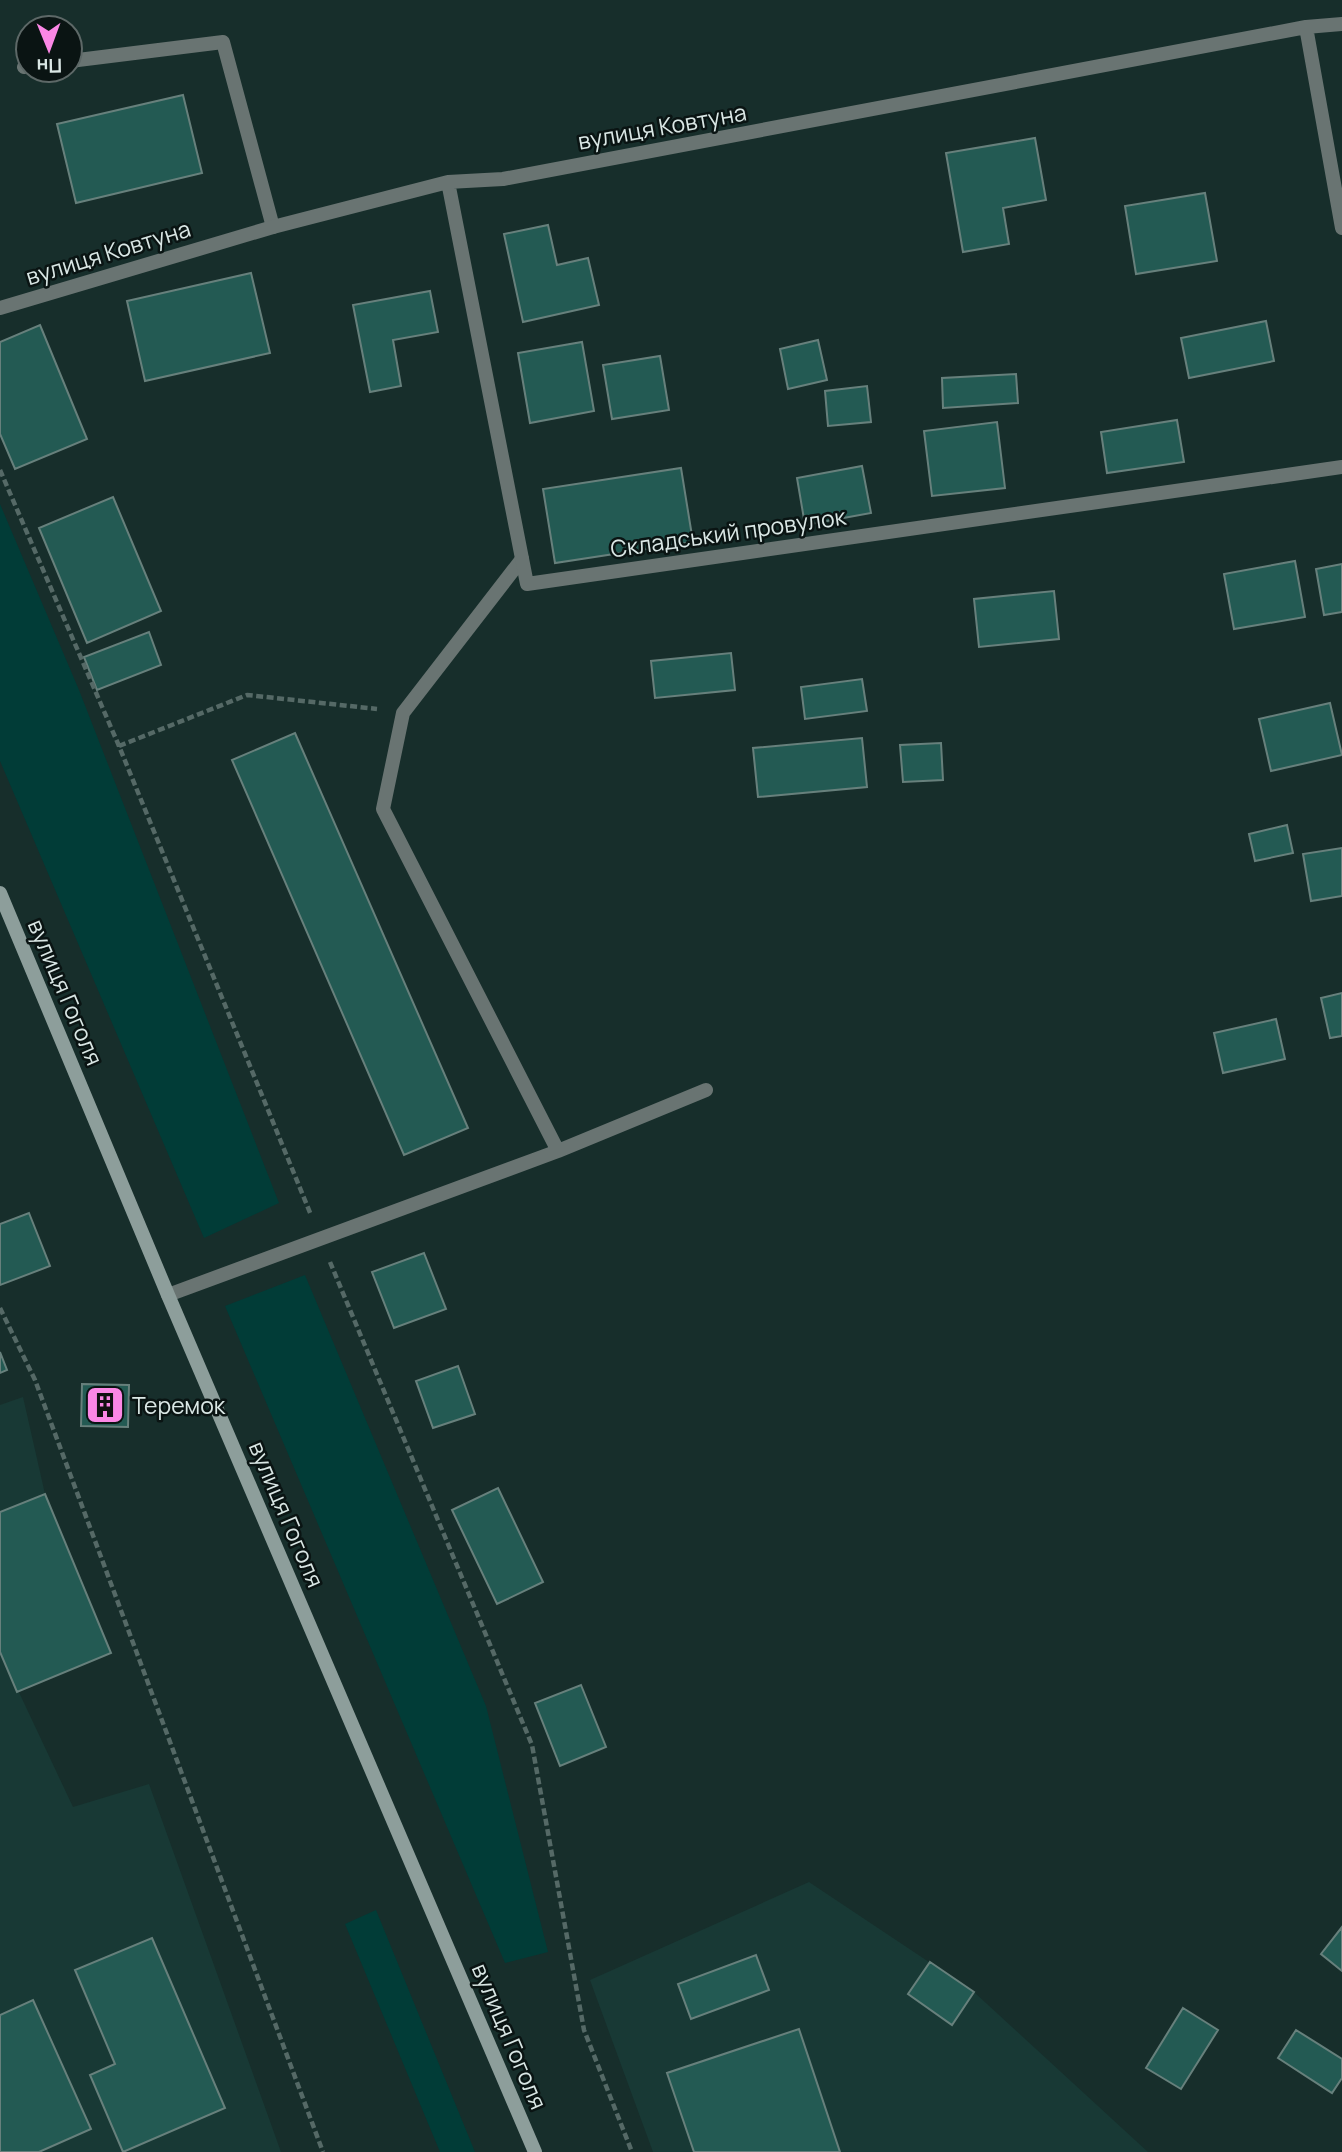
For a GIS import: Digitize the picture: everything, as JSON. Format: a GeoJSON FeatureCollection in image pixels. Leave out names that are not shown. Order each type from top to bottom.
{"type":"FeatureCollection","features":[{"type":"Feature","properties":{"kind":"street","name":"вулиця Ковтуна"},"geometry":{"type":"LineString","coordinates":[[0,308],[272,226],[448,182],[503,179],[1306,27],[1342,24]]}},
{"type":"Feature","properties":{"kind":"street"},"geometry":{"type":"LineString","coordinates":[[1306,27],[1342,228]]}},
{"type":"Feature","properties":{"kind":"street"},"geometry":{"type":"LineString","coordinates":[[84,59],[223,42],[272,226]]}},
{"type":"Feature","properties":{"kind":"street","name":"Складський провулок"},"geometry":{"type":"LineString","coordinates":[[448,182],[527,584],[1342,467]]}},
{"type":"Feature","properties":{"kind":"street"},"geometry":{"type":"LineString","coordinates":[[522,559],[403,713],[383,809],[558,1152]]}},
{"type":"Feature","properties":{"kind":"street","name":"вулиця Гоголя"},"geometry":{"type":"LineString","coordinates":[[1,899],[535,2152]]}},
{"type":"Feature","properties":{"kind":"street"},"geometry":{"type":"LineString","coordinates":[[168,1295],[320,1237],[558,1152],[706,1090]]}},
{"type":"Feature","properties":{"kind":"path"},"geometry":{"type":"LineString","coordinates":[[0,470],[119,746],[532,1745],[584,2030],[632,2152]]}},
{"type":"Feature","properties":{"kind":"path"},"geometry":{"type":"LineString","coordinates":[[119,746],[247,695],[320,700],[403,713]]}},
{"type":"Feature","properties":{"kind":"path"},"geometry":{"type":"LineString","coordinates":[[0,1308],[35,1380],[323,2152]]}},
{"type":"Feature","properties":{"kind":"shaded area"},"geometry":{"type":"Polygon","coordinates":[[[0,504],[79,690],[279,1203],[204,1238],[0,761],[0,504]]]}},
{"type":"Feature","properties":{"kind":"shaded area"},"geometry":{"type":"Polygon","coordinates":[[[305,1275],[486,1706],[548,1952],[505,1963],[225,1306],[305,1275]]]}},
{"type":"Feature","properties":{"kind":"shaded area"},"geometry":{"type":"Polygon","coordinates":[[[23,1397],[45,1494],[0,1512],[0,1405],[23,1397]]]}},
{"type":"Feature","properties":{"kind":"shaded area"},"geometry":{"type":"Polygon","coordinates":[[[0,1652],[73,1807],[149,1784],[281,2152],[0,2152],[0,1652]]]}},
{"type":"Feature","properties":{"kind":"shaded area"},"geometry":{"type":"Polygon","coordinates":[[[809,1882],[974,1992],[1148,2152],[653,2152],[590,1980],[809,1882]]]}},
{"type":"Feature","properties":{"kind":"shaded area"},"geometry":{"type":"Polygon","coordinates":[[[376,1910],[475,2152],[440,2152],[345,1924],[376,1910]]]}},
{"type":"Feature","properties":{"kind":"building"},"geometry":{"type":"Polygon","coordinates":[[[183,95],[202,173],[76,203],[57,124],[183,95]]]}},
{"type":"Feature","properties":{"kind":"building"},"geometry":{"type":"Polygon","coordinates":[[[1035,138],[1046,200],[1003,208],[1009,244],[963,252],[946,153],[1035,138]]]}},
{"type":"Feature","properties":{"kind":"building"},"geometry":{"type":"Polygon","coordinates":[[[1205,193],[1217,261],[1136,274],[1125,206],[1205,193]]]}},
{"type":"Feature","properties":{"kind":"building"},"geometry":{"type":"Polygon","coordinates":[[[548,225],[557,265],[588,258],[599,305],[523,322],[504,234],[548,225]]]}},
{"type":"Feature","properties":{"kind":"building"},"geometry":{"type":"Polygon","coordinates":[[[251,273],[270,353],[145,381],[127,301],[251,273]]]}},
{"type":"Feature","properties":{"kind":"building"},"geometry":{"type":"Polygon","coordinates":[[[430,291],[438,332],[393,340],[401,386],[370,392],[353,305],[430,291]]]}},
{"type":"Feature","properties":{"kind":"building"},"geometry":{"type":"Polygon","coordinates":[[[1266,321],[1274,361],[1189,378],[1181,338],[1266,321]]]}},
{"type":"Feature","properties":{"kind":"building"},"geometry":{"type":"Polygon","coordinates":[[[40,325],[87,439],[15,469],[0,434],[0,342],[40,325]]]}},
{"type":"Feature","properties":{"kind":"building"},"geometry":{"type":"Polygon","coordinates":[[[818,340],[827,380],[788,389],[780,349],[818,340]]]}},
{"type":"Feature","properties":{"kind":"building"},"geometry":{"type":"Polygon","coordinates":[[[582,342],[594,411],[530,423],[518,353],[582,342]]]}},
{"type":"Feature","properties":{"kind":"building"},"geometry":{"type":"Polygon","coordinates":[[[660,356],[669,410],[612,419],[603,365],[660,356]]]}},
{"type":"Feature","properties":{"kind":"building"},"geometry":{"type":"Polygon","coordinates":[[[1016,374],[1018,403],[943,408],[942,378],[1016,374]]]}},
{"type":"Feature","properties":{"kind":"building"},"geometry":{"type":"Polygon","coordinates":[[[867,386],[871,422],[828,426],[825,391],[867,386]]]}},
{"type":"Feature","properties":{"kind":"building"},"geometry":{"type":"Polygon","coordinates":[[[1177,420],[1184,462],[1107,473],[1101,432],[1177,420]]]}},
{"type":"Feature","properties":{"kind":"building"},"geometry":{"type":"Polygon","coordinates":[[[997,422],[1005,488],[932,496],[924,431],[997,422]]]}},
{"type":"Feature","properties":{"kind":"building"},"geometry":{"type":"Polygon","coordinates":[[[862,466],[871,513],[805,525],[797,478],[862,466]]]}},
{"type":"Feature","properties":{"kind":"building"},"geometry":{"type":"Polygon","coordinates":[[[681,468],[693,542],[555,563],[543,489],[681,468]]]}},
{"type":"Feature","properties":{"kind":"building"},"geometry":{"type":"Polygon","coordinates":[[[113,497],[161,611],[87,643],[39,528],[113,497]]]}},
{"type":"Feature","properties":{"kind":"building"},"geometry":{"type":"Polygon","coordinates":[[[1295,561],[1305,617],[1234,629],[1224,574],[1295,561]]]}},
{"type":"Feature","properties":{"kind":"building"},"geometry":{"type":"Polygon","coordinates":[[[1342,564],[1342,612],[1324,615],[1316,569],[1342,564]]]}},
{"type":"Feature","properties":{"kind":"building"},"geometry":{"type":"Polygon","coordinates":[[[1054,591],[1059,639],[979,647],[974,599],[1054,591]]]}},
{"type":"Feature","properties":{"kind":"building"},"geometry":{"type":"Polygon","coordinates":[[[149,632],[161,665],[97,690],[84,657],[149,632]]]}},
{"type":"Feature","properties":{"kind":"building"},"geometry":{"type":"Polygon","coordinates":[[[731,653],[735,690],[655,698],[651,661],[731,653]]]}},
{"type":"Feature","properties":{"kind":"building"},"geometry":{"type":"Polygon","coordinates":[[[862,679],[867,711],[805,719],[801,687],[862,679]]]}},
{"type":"Feature","properties":{"kind":"building"},"geometry":{"type":"Polygon","coordinates":[[[1330,703],[1342,755],[1271,771],[1259,719],[1330,703]]]}},
{"type":"Feature","properties":{"kind":"building"},"geometry":{"type":"Polygon","coordinates":[[[295,733],[468,1128],[404,1155],[232,760],[295,733]]]}},
{"type":"Feature","properties":{"kind":"building"},"geometry":{"type":"Polygon","coordinates":[[[862,738],[867,787],[758,797],[753,748],[862,738]]]}},
{"type":"Feature","properties":{"kind":"building"},"geometry":{"type":"Polygon","coordinates":[[[941,743],[943,780],[903,782],[900,745],[941,743]]]}},
{"type":"Feature","properties":{"kind":"building"},"geometry":{"type":"Polygon","coordinates":[[[1287,825],[1293,853],[1255,861],[1249,834],[1287,825]]]}},
{"type":"Feature","properties":{"kind":"building"},"geometry":{"type":"Polygon","coordinates":[[[1342,848],[1342,896],[1311,901],[1303,854],[1342,848]]]}},
{"type":"Feature","properties":{"kind":"building"},"geometry":{"type":"Polygon","coordinates":[[[1342,993],[1342,1036],[1330,1038],[1321,998],[1342,993]]]}},
{"type":"Feature","properties":{"kind":"building"},"geometry":{"type":"Polygon","coordinates":[[[1276,1019],[1285,1059],[1223,1073],[1214,1033],[1276,1019]]]}},
{"type":"Feature","properties":{"kind":"building"},"geometry":{"type":"Polygon","coordinates":[[[29,1213],[50,1266],[0,1285],[0,1224],[29,1213]]]}},
{"type":"Feature","properties":{"kind":"building"},"geometry":{"type":"Polygon","coordinates":[[[424,1253],[446,1309],[394,1328],[372,1272],[424,1253]]]}},
{"type":"Feature","properties":{"kind":"building"},"geometry":{"type":"Polygon","coordinates":[[[0,1352],[7,1370],[0,1373],[0,1352]]]}},
{"type":"Feature","properties":{"kind":"building"},"geometry":{"type":"Polygon","coordinates":[[[458,1366],[475,1414],[433,1428],[416,1381],[458,1366]]]}},
{"type":"Feature","properties":{"kind":"building","name":"Теремок"},"geometry":{"type":"Polygon","coordinates":[[[82,1384],[129,1385],[128,1427],[81,1426],[82,1384]]]}},
{"type":"Feature","properties":{"kind":"building"},"geometry":{"type":"Polygon","coordinates":[[[498,1488],[543,1582],[497,1604],[452,1510],[498,1488]]]}},
{"type":"Feature","properties":{"kind":"building"},"geometry":{"type":"Polygon","coordinates":[[[45,1494],[111,1653],[17,1692],[0,1652],[0,1512],[45,1494]]]}},
{"type":"Feature","properties":{"kind":"building"},"geometry":{"type":"Polygon","coordinates":[[[581,1685],[606,1747],[560,1766],[535,1703],[581,1685]]]}},
{"type":"Feature","properties":{"kind":"building"},"geometry":{"type":"Polygon","coordinates":[[[1342,1927],[1342,1971],[1321,1954],[1342,1927]]]}},
{"type":"Feature","properties":{"kind":"building"},"geometry":{"type":"Polygon","coordinates":[[[152,1938],[225,2108],[123,2152],[90,2075],[115,2064],[75,1970],[152,1938]]]}},
{"type":"Feature","properties":{"kind":"building"},"geometry":{"type":"Polygon","coordinates":[[[756,1955],[769,1990],[691,2019],[678,1984],[756,1955]]]}},
{"type":"Feature","properties":{"kind":"building"},"geometry":{"type":"Polygon","coordinates":[[[930,1962],[974,1992],[952,2025],[908,1994],[930,1962]]]}},
{"type":"Feature","properties":{"kind":"building"},"geometry":{"type":"Polygon","coordinates":[[[33,2000],[91,2129],[39,2152],[0,2152],[0,2015],[33,2000]]]}},
{"type":"Feature","properties":{"kind":"building"},"geometry":{"type":"Polygon","coordinates":[[[1183,2008],[1218,2030],[1181,2089],[1146,2068],[1183,2008]]]}},
{"type":"Feature","properties":{"kind":"building"},"geometry":{"type":"Polygon","coordinates":[[[799,2029],[840,2152],[694,2152],[667,2073],[799,2029]]]}},
{"type":"Feature","properties":{"kind":"building"},"geometry":{"type":"Polygon","coordinates":[[[1296,2030],[1342,2059],[1342,2078],[1332,2093],[1278,2058],[1296,2030]]]}},
{"type":"Feature","properties":{"kind":"place","name":"Теремок"},"geometry":{"type":"Point","coordinates":[105,1405]}}]}
